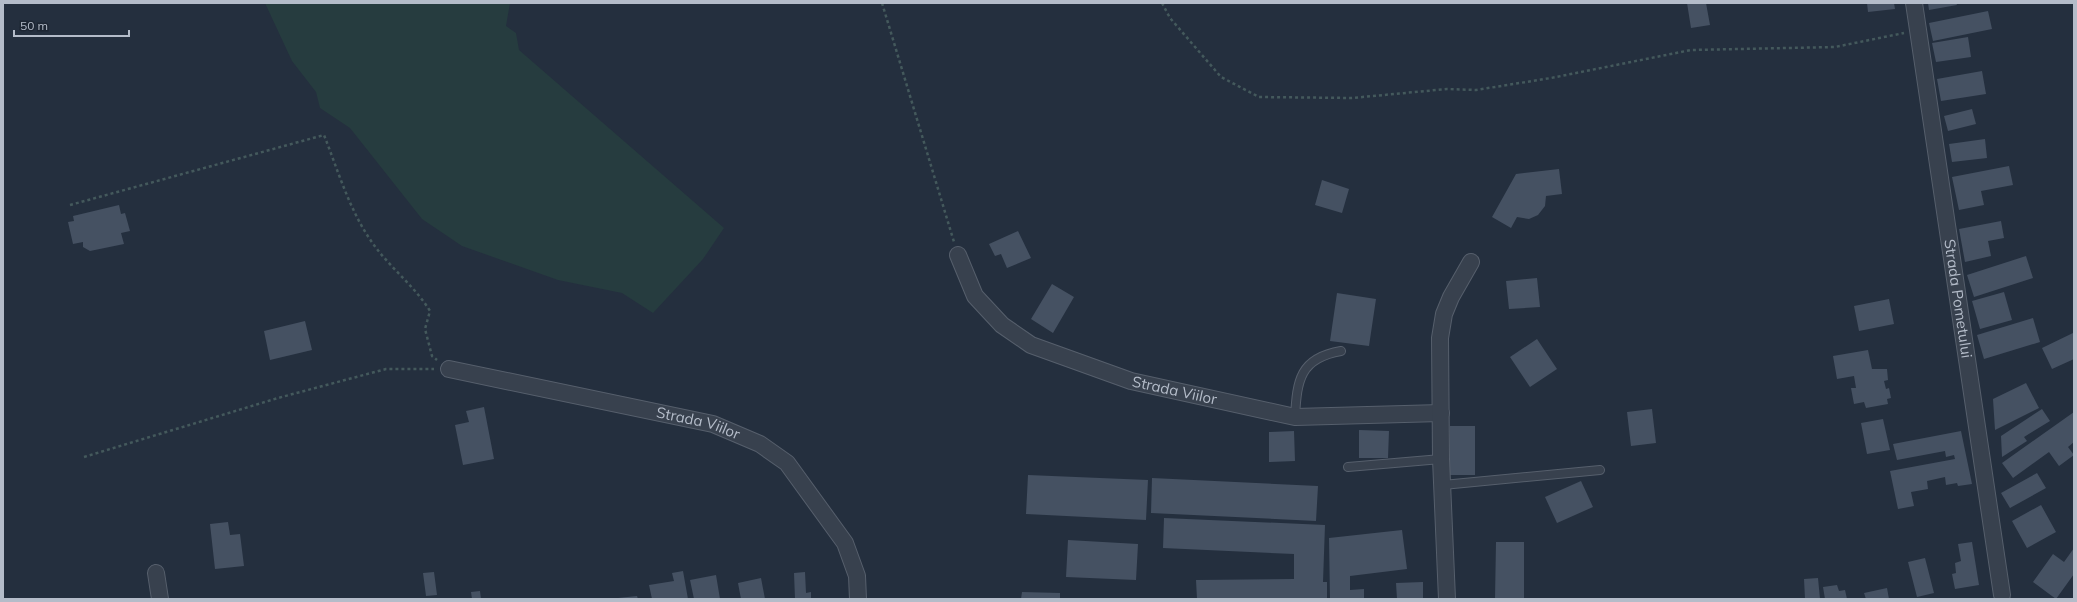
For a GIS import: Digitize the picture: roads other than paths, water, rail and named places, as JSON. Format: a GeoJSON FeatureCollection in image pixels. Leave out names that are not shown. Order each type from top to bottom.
{"type":"FeatureCollection","features":[{"type":"Feature","properties":{"kind":"street","name":"Strada Pometului"},"geometry":{"type":"LineString","coordinates":[[1914,3],[2000,598]]}},
{"type":"Feature","properties":{"kind":"street","name":"Strada Viilor"},"geometry":{"type":"LineString","coordinates":[[958,255],[975,296],[1002,325],[1031,345],[1131,382],[1295,417],[1441,413]]}},
{"type":"Feature","properties":{"kind":"street"},"geometry":{"type":"LineString","coordinates":[[1447,599],[1441,459],[1440,338],[1444,314],[1451,297],[1471,262]]}},
{"type":"Feature","properties":{"kind":"street","name":"Strada Viilor"},"geometry":{"type":"LineString","coordinates":[[449,369],[713,424],[760,444],[787,462],[845,543],[857,576],[858,599]]}},
{"type":"Feature","properties":{"kind":"street"},"geometry":{"type":"LineString","coordinates":[[156,573],[160,599]]}},
{"type":"Feature","properties":{"kind":"lane"},"geometry":{"type":"LineString","coordinates":[[1295,417],[1299,380],[1307,368],[1311,363],[1325,354],[1341,351]]}},
{"type":"Feature","properties":{"kind":"lane"},"geometry":{"type":"LineString","coordinates":[[1348,467],[1441,459]]}},
{"type":"Feature","properties":{"kind":"lane"},"geometry":{"type":"LineString","coordinates":[[1443,485],[1600,470]]}}]}
